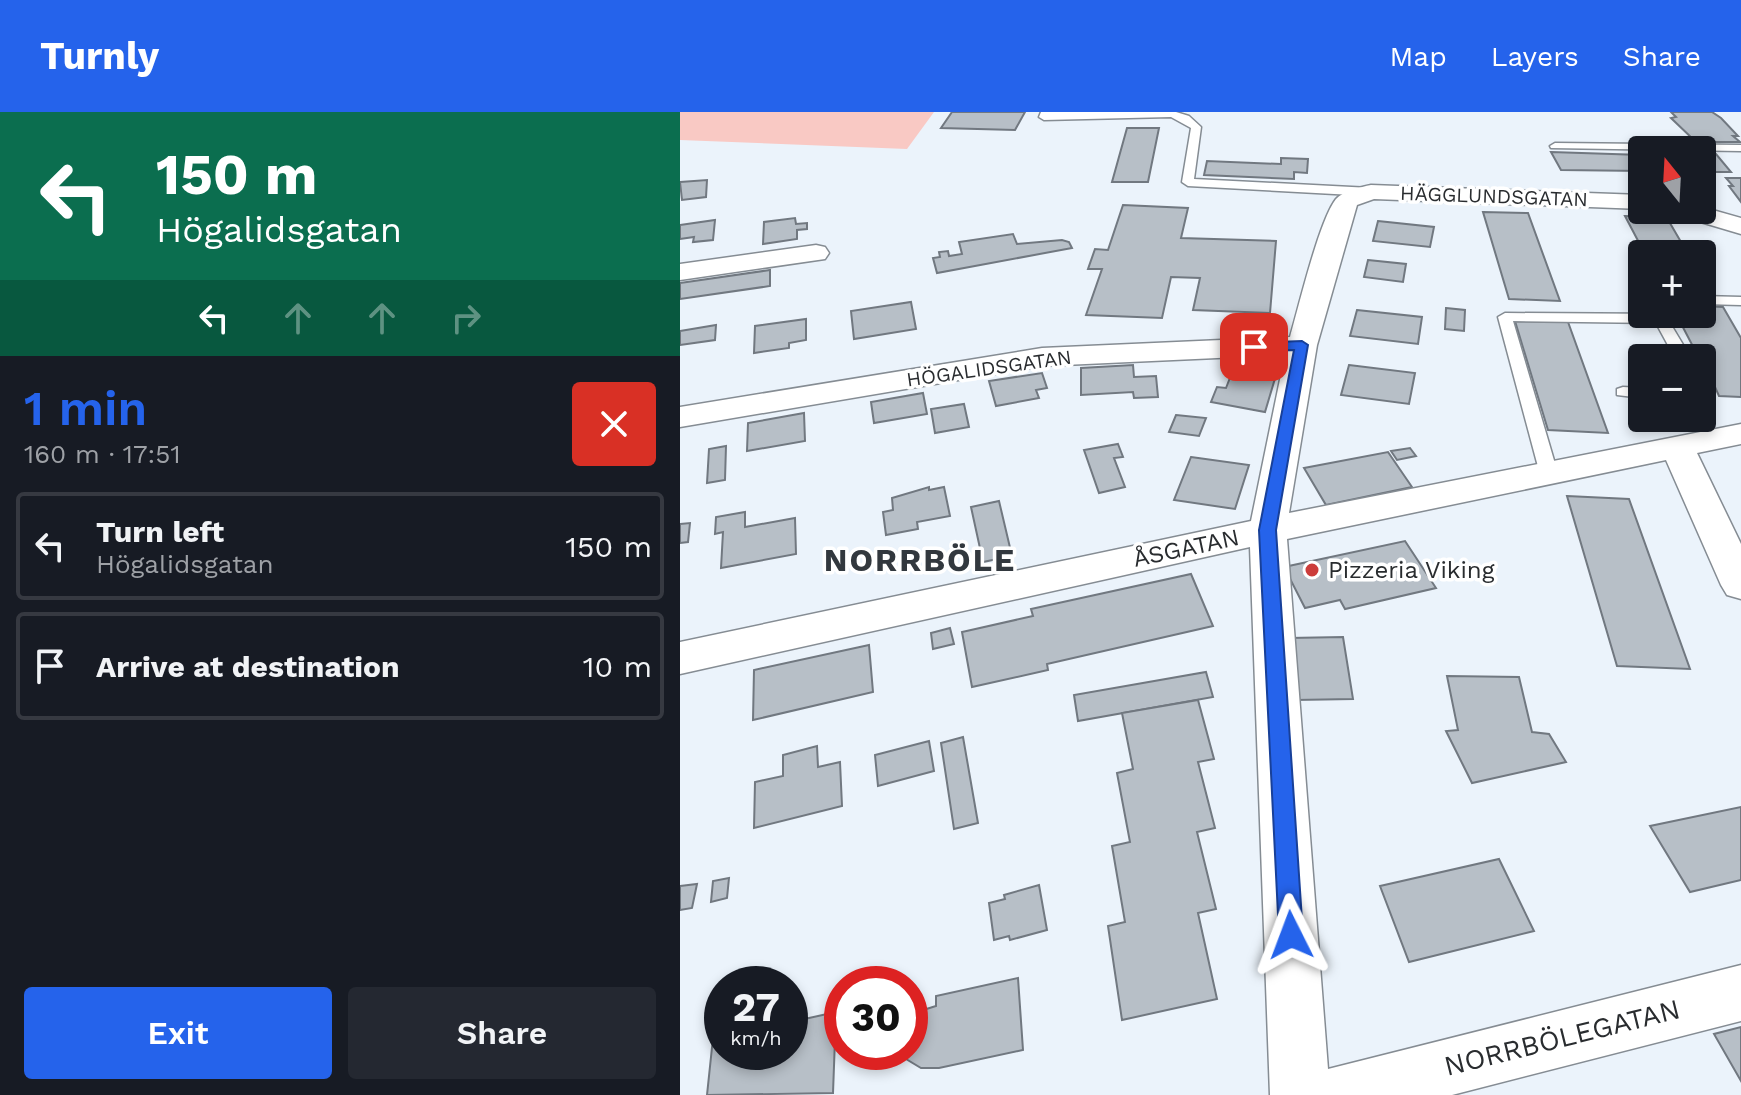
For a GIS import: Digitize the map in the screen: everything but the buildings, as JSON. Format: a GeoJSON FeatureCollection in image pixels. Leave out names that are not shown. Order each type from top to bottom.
{"type":"FeatureCollection","features":[{"type":"Feature","properties":{"kind":"street","name":"HÄGGLUNDSGATAN"},"geometry":{"type":"LineString","coordinates":[[1359,197],[1628,202]]}},
{"type":"Feature","properties":{"kind":"street"},"geometry":{"type":"LineString","coordinates":[[1300,1095],[1268,530],[1302,345],[1335,231],[1359,197]]}},
{"type":"Feature","properties":{"kind":"street"},"geometry":{"type":"LineString","coordinates":[[1716,219],[1741,226]]}},
{"type":"Feature","properties":{"kind":"street"},"geometry":{"type":"LineString","coordinates":[[680,272],[816,253]]}},
{"type":"Feature","properties":{"kind":"street","name":"HÖGALIDSGATAN"},"geometry":{"type":"LineString","coordinates":[[680,417],[1042,357],[1302,345]]}},
{"type":"Feature","properties":{"kind":"street","name":"ÅSGATAN"},"geometry":{"type":"LineString","coordinates":[[680,658],[1268,530],[1741,434]]}},
{"type":"Feature","properties":{"kind":"street"},"geometry":{"type":"LineString","coordinates":[[1678,448],[1741,585]]}},
{"type":"Feature","properties":{"kind":"street","name":"NORRBÖLEGATAN"},"geometry":{"type":"LineString","coordinates":[[1337,1095],[1741,993]]}},
{"type":"Feature","properties":{"kind":"lane"},"geometry":{"type":"LineString","coordinates":[[1046,112],[1044,117],[1172,114],[1185,118],[1196,127],[1188,182],[1359,197]]}},
{"type":"Feature","properties":{"kind":"lane"},"geometry":{"type":"LineString","coordinates":[[1555,146],[1741,148]]}},
{"type":"Feature","properties":{"kind":"lane"},"geometry":{"type":"LineString","coordinates":[[1716,300],[1741,301]]}},
{"type":"Feature","properties":{"kind":"lane"},"geometry":{"type":"LineString","coordinates":[[1549,474],[1505,317],[1628,316]]}},
{"type":"Feature","properties":{"kind":"lane"},"geometry":{"type":"LineString","coordinates":[[1623,392],[1628,392]]}},
{"type":"Feature","properties":{"kind":"shaded area"},"geometry":{"type":"Polygon","coordinates":[[[680,112],[934,112],[907,149],[680,140],[680,112]]]}},
{"type":"Feature","properties":{"kind":"place","name":"Pizzeria Viking"},"geometry":{"type":"Point","coordinates":[1312,570]}},
{"type":"Feature","properties":{"kind":"district","name":"NORRBÖLE"},"geometry":{"type":"Point","coordinates":[920,560]}},
{"type":"Feature","properties":{"kind":"route"},"geometry":{"type":"LineString","coordinates":[[1254,347],[1302,345],[1268,530],[1291,935]]}}]}
